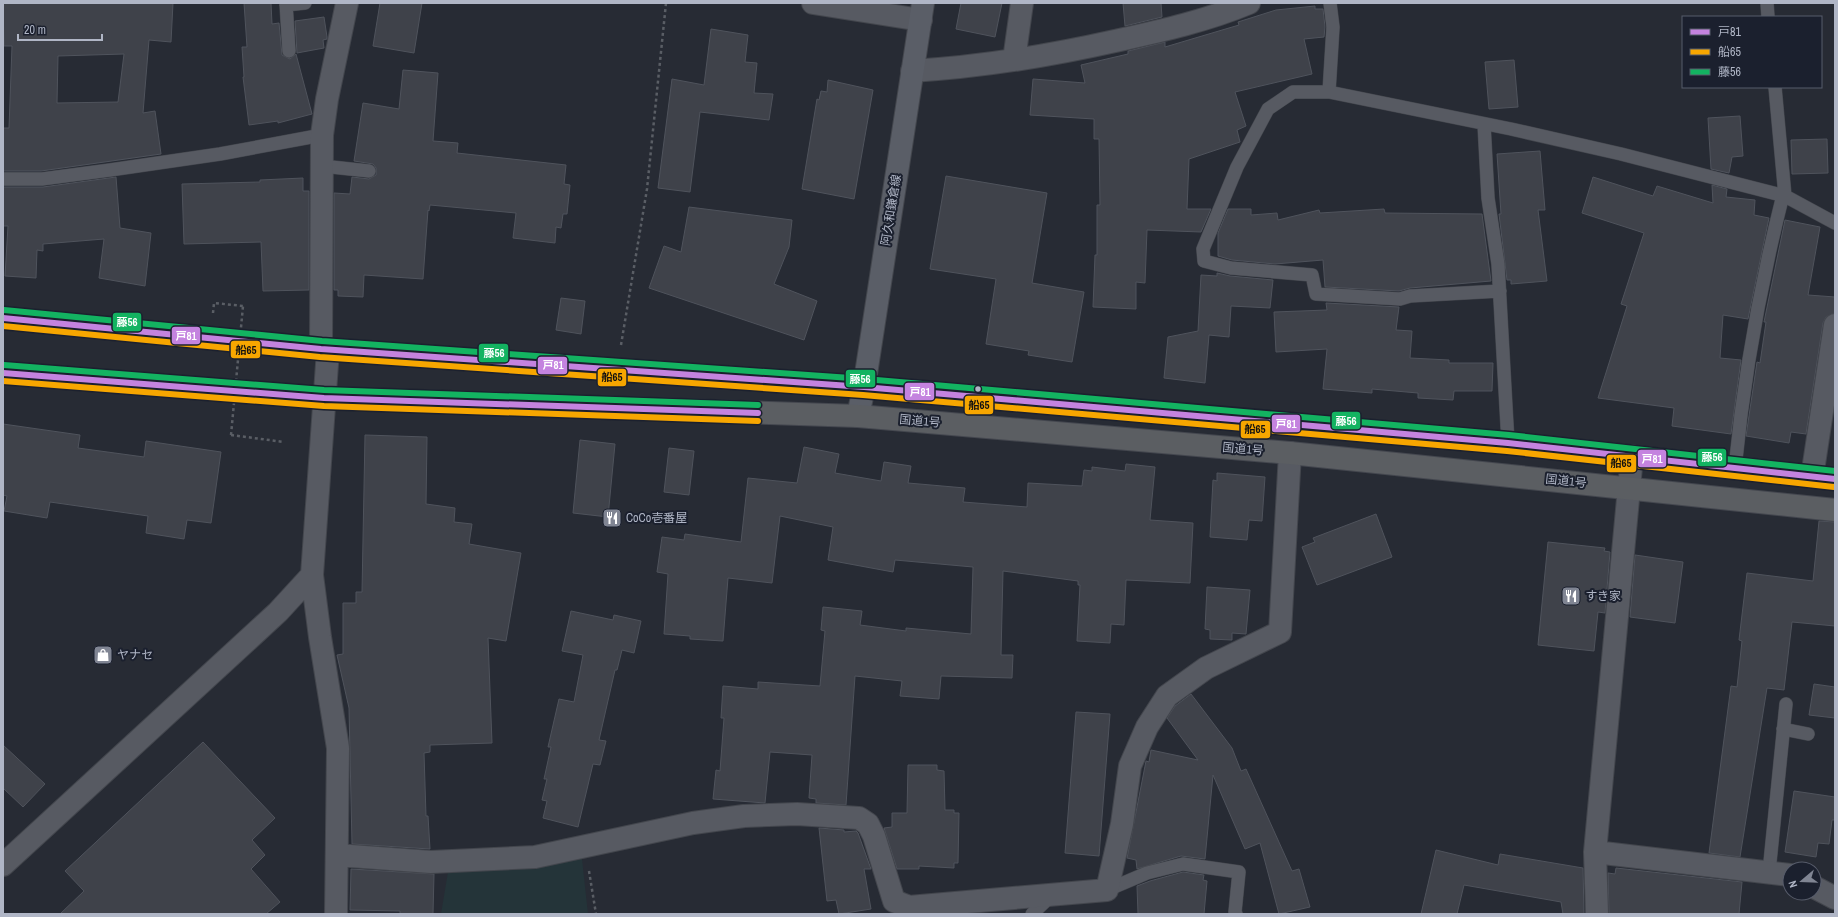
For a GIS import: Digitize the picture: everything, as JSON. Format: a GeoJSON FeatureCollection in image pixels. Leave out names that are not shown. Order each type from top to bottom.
{"type":"FeatureCollection","features":[{"type":"Feature","properties":{"kind":"highway"},"geometry":{"type":"LineString","coordinates":[[3,318],[325,350],[864,386],[1508,443],[1835,479]]}},
{"type":"Feature","properties":{"kind":"highway","name":"国道1号"},"geometry":{"type":"LineString","coordinates":[[3,373],[324,398],[858,416],[1290,453],[1629,487],[1835,510]]}},
{"type":"Feature","properties":{"kind":"main road","name":"阿久和鎌倉線"},"geometry":{"type":"LineString","coordinates":[[858,416],[864,386],[922,11]]}},
{"type":"Feature","properties":{"kind":"street"},"geometry":{"type":"LineString","coordinates":[[336,914],[338,748],[320,637],[312,575],[324,398],[325,350],[322,134],[327,99],[347,3]]}},
{"type":"Feature","properties":{"kind":"street"},"geometry":{"type":"LineString","coordinates":[[813,3],[922,11]]}},
{"type":"Feature","properties":{"kind":"street"},"geometry":{"type":"LineString","coordinates":[[1014,60],[1022,3]]}},
{"type":"Feature","properties":{"kind":"street"},"geometry":{"type":"LineString","coordinates":[[912,72],[954,69],[1049,56],[1176,28],[1249,3]]}},
{"type":"Feature","properties":{"kind":"street"},"geometry":{"type":"LineString","coordinates":[[1812,477],[1835,325]]}},
{"type":"Feature","properties":{"kind":"street"},"geometry":{"type":"LineString","coordinates":[[337,855],[430,862],[535,857],[692,822],[744,816],[797,814],[859,818],[868,824],[874,836],[894,901],[909,907],[1107,890],[1122,824],[1130,766],[1147,727],[1167,696],[1206,668],[1280,632],[1290,453]]}},
{"type":"Feature","properties":{"kind":"street"},"geometry":{"type":"LineString","coordinates":[[1597,914],[1596,852],[1632,456]]}},
{"type":"Feature","properties":{"kind":"street"},"geometry":{"type":"LineString","coordinates":[[3,865],[278,612],[312,575]]}},
{"type":"Feature","properties":{"kind":"street"},"geometry":{"type":"LineString","coordinates":[[1596,852],[1780,873]]}},
{"type":"Feature","properties":{"kind":"street"},"geometry":{"type":"LineString","coordinates":[[1822,891],[1835,898]]}},
{"type":"Feature","properties":{"kind":"lane"},"geometry":{"type":"LineString","coordinates":[[288,51],[286,4],[305,3]]}},
{"type":"Feature","properties":{"kind":"lane"},"geometry":{"type":"LineString","coordinates":[[1329,92],[1333,27],[1330,3]]}},
{"type":"Feature","properties":{"kind":"lane"},"geometry":{"type":"LineString","coordinates":[[1767,3],[1768,16]]}},
{"type":"Feature","properties":{"kind":"lane"},"geometry":{"type":"LineString","coordinates":[[1735,468],[1748,358],[1766,262],[1784,196],[1775,88]]}},
{"type":"Feature","properties":{"kind":"lane"},"geometry":{"type":"LineString","coordinates":[[1500,291],[1410,296],[1400,299],[1316,294],[1312,275],[1231,268],[1204,261],[1203,249],[1215,216],[1237,166],[1268,109],[1293,92],[1329,92],[1621,154],[1784,196],[1835,223]]}},
{"type":"Feature","properties":{"kind":"lane"},"geometry":{"type":"LineString","coordinates":[[1484,124],[1488,198],[1498,264],[1508,443]]}},
{"type":"Feature","properties":{"kind":"lane"},"geometry":{"type":"LineString","coordinates":[[3,179],[42,179],[118,169],[220,154],[322,134]]}},
{"type":"Feature","properties":{"kind":"lane"},"geometry":{"type":"LineString","coordinates":[[322,166],[369,171]]}},
{"type":"Feature","properties":{"kind":"lane"},"geometry":{"type":"LineString","coordinates":[[1780,873],[1783,729],[1786,704]]}},
{"type":"Feature","properties":{"kind":"lane"},"geometry":{"type":"LineString","coordinates":[[1783,729],[1808,734]]}},
{"type":"Feature","properties":{"kind":"lane"},"geometry":{"type":"LineString","coordinates":[[1107,890],[1147,873],[1182,864],[1239,872],[1234,912],[1236,914]]}},
{"type":"Feature","properties":{"kind":"lane"},"geometry":{"type":"LineString","coordinates":[[1032,914],[1051,896]]}},
{"type":"Feature","properties":{"kind":"path"},"geometry":{"type":"LineString","coordinates":[[617,369],[647,190],[666,3]]}},
{"type":"Feature","properties":{"kind":"path"},"geometry":{"type":"LineString","coordinates":[[220,315],[212,314],[214,303],[243,306],[231,435],[284,442]]}},
{"type":"Feature","properties":{"kind":"path"},"geometry":{"type":"LineString","coordinates":[[585,847],[596,914]]}},
{"type":"Feature","properties":{"kind":"shaded area"},"geometry":{"type":"Polygon","coordinates":[[[582,859],[588,914],[441,914],[448,872],[582,859]]]}},
{"type":"Feature","properties":{"kind":"building"},"geometry":{"type":"Polygon","coordinates":[[[3,3],[173,3],[171,42],[149,40],[143,113],[155,111],[161,154],[41,171],[3,171],[3,128],[9,128],[12,46],[4,46],[3,3]],[[124,54],[58,56],[57,103],[118,102],[124,54]]]}},
{"type":"Feature","properties":{"kind":"building"},"geometry":{"type":"Polygon","coordinates":[[[244,3],[271,3],[272,24],[279,23],[282,55],[290,59],[296,54],[312,114],[278,123],[278,121],[249,125],[243,77],[242,47],[247,47],[244,3]]]}},
{"type":"Feature","properties":{"kind":"building"},"geometry":{"type":"Polygon","coordinates":[[[380,3],[422,3],[414,53],[373,46],[380,3]]]}},
{"type":"Feature","properties":{"kind":"building"},"geometry":{"type":"Polygon","coordinates":[[[961,3],[1002,3],[995,37],[956,29],[961,3]]]}},
{"type":"Feature","properties":{"kind":"building"},"geometry":{"type":"Polygon","coordinates":[[[1123,3],[1161,3],[1162,17],[1125,26],[1123,3]]]}},
{"type":"Feature","properties":{"kind":"building"},"geometry":{"type":"Polygon","coordinates":[[[1315,6],[1315,9],[1323,9],[1325,27],[1324,37],[1304,39],[1312,74],[1235,92],[1246,126],[1237,130],[1240,142],[1189,159],[1187,209],[1211,209],[1201,232],[1147,230],[1145,283],[1136,282],[1136,309],[1093,307],[1095,255],[1097,255],[1097,205],[1100,205],[1099,139],[1094,139],[1094,119],[1030,115],[1033,79],[1085,83],[1081,65],[1128,54],[1128,51],[1165,42],[1165,47],[1239,25],[1238,22],[1276,10],[1315,6]]]}},
{"type":"Feature","properties":{"kind":"building"},"geometry":{"type":"Polygon","coordinates":[[[324,17],[327,39],[323,40],[324,48],[297,53],[295,21],[324,17]]]}},
{"type":"Feature","properties":{"kind":"building"},"geometry":{"type":"Polygon","coordinates":[[[711,29],[748,35],[745,62],[757,63],[754,93],[773,94],[769,120],[700,112],[690,192],[658,188],[672,79],[704,85],[711,29]]]}},
{"type":"Feature","properties":{"kind":"building"},"geometry":{"type":"Polygon","coordinates":[[[1514,60],[1518,107],[1489,109],[1485,62],[1514,60]]]}},
{"type":"Feature","properties":{"kind":"building"},"geometry":{"type":"Polygon","coordinates":[[[403,70],[438,73],[433,141],[458,143],[457,153],[566,165],[564,184],[570,185],[567,214],[563,214],[561,228],[556,227],[555,243],[513,238],[516,213],[430,205],[429,211],[428,210],[423,279],[364,275],[363,297],[338,296],[338,290],[334,290],[334,193],[350,194],[352,177],[369,179],[376,175],[376,168],[373,164],[354,161],[363,103],[399,109],[403,70]]]}},
{"type":"Feature","properties":{"kind":"building"},"geometry":{"type":"Polygon","coordinates":[[[828,80],[873,90],[854,199],[802,189],[817,99],[819,100],[821,91],[827,92],[828,80]]]}},
{"type":"Feature","properties":{"kind":"building"},"geometry":{"type":"Polygon","coordinates":[[[1740,116],[1743,156],[1732,157],[1729,173],[1711,169],[1708,118],[1740,116]]]}},
{"type":"Feature","properties":{"kind":"building"},"geometry":{"type":"Polygon","coordinates":[[[1827,139],[1828,173],[1792,174],[1791,140],[1827,139]]]}},
{"type":"Feature","properties":{"kind":"building"},"geometry":{"type":"Polygon","coordinates":[[[1540,151],[1545,210],[1538,210],[1547,281],[1511,284],[1511,280],[1507,280],[1499,214],[1501,214],[1497,154],[1540,151]]]}},
{"type":"Feature","properties":{"kind":"building"},"geometry":{"type":"Polygon","coordinates":[[[946,176],[1047,193],[1032,283],[1084,292],[1072,362],[1028,355],[1029,351],[986,344],[996,279],[930,269],[946,176]]]}},
{"type":"Feature","properties":{"kind":"building"},"geometry":{"type":"Polygon","coordinates":[[[116,177],[120,228],[151,233],[145,286],[99,278],[104,239],[43,244],[43,251],[37,250],[36,278],[5,276],[8,226],[3,226],[3,187],[43,187],[116,177]]]}},
{"type":"Feature","properties":{"kind":"building"},"geometry":{"type":"Polygon","coordinates":[[[1593,177],[1653,196],[1657,186],[1713,203],[1712,185],[1727,189],[1726,197],[1755,200],[1754,215],[1769,218],[1748,319],[1723,315],[1720,358],[1741,360],[1731,434],[1672,426],[1674,408],[1598,398],[1627,306],[1621,304],[1644,233],[1582,213],[1593,177]]]}},
{"type":"Feature","properties":{"kind":"building"},"geometry":{"type":"Polygon","coordinates":[[[303,178],[303,191],[309,191],[309,290],[263,291],[261,242],[184,244],[182,184],[260,182],[260,180],[303,178]]]}},
{"type":"Feature","properties":{"kind":"building"},"geometry":{"type":"Polygon","coordinates":[[[689,207],[792,220],[789,247],[774,284],[817,301],[804,340],[649,288],[664,246],[681,252],[689,207]]]}},
{"type":"Feature","properties":{"kind":"building"},"geometry":{"type":"Polygon","coordinates":[[[1228,209],[1251,209],[1251,215],[1277,213],[1278,220],[1319,210],[1320,213],[1384,209],[1385,213],[1482,214],[1491,281],[1410,288],[1399,291],[1325,287],[1323,260],[1275,264],[1232,260],[1218,256],[1218,233],[1228,209]]]}},
{"type":"Feature","properties":{"kind":"building"},"geometry":{"type":"Polygon","coordinates":[[[1785,220],[1820,227],[1808,295],[1835,297],[1835,313],[1826,317],[1823,323],[1806,434],[1791,432],[1789,443],[1746,436],[1757,362],[1760,363],[1766,322],[1764,322],[1785,220]]]}},
{"type":"Feature","properties":{"kind":"building"},"geometry":{"type":"Polygon","coordinates":[[[1217,273],[1230,276],[1273,280],[1270,308],[1231,306],[1229,337],[1209,335],[1205,383],[1164,378],[1168,337],[1198,331],[1201,275],[1217,276],[1217,273]]]}},
{"type":"Feature","properties":{"kind":"building"},"geometry":{"type":"Polygon","coordinates":[[[561,298],[585,301],[581,334],[556,330],[561,298]]]}},
{"type":"Feature","properties":{"kind":"building"},"geometry":{"type":"Polygon","coordinates":[[[1326,303],[1399,307],[1396,330],[1412,331],[1410,358],[1449,360],[1449,363],[1493,363],[1492,391],[1454,391],[1453,400],[1418,398],[1418,393],[1372,389],[1372,393],[1323,389],[1327,349],[1276,352],[1274,312],[1327,310],[1326,303]]]}},
{"type":"Feature","properties":{"kind":"building"},"geometry":{"type":"Polygon","coordinates":[[[3,424],[80,435],[78,448],[144,457],[146,441],[221,452],[211,523],[187,520],[184,539],[146,533],[148,516],[50,502],[47,518],[4,511],[7,496],[3,495],[3,424]]]}},
{"type":"Feature","properties":{"kind":"building"},"geometry":{"type":"Polygon","coordinates":[[[365,435],[427,437],[426,504],[455,508],[454,522],[472,524],[469,544],[521,553],[506,641],[488,638],[492,743],[430,745],[430,752],[424,753],[426,816],[428,816],[430,849],[352,844],[349,708],[337,655],[343,654],[343,603],[356,603],[356,592],[362,592],[365,435]]]}},
{"type":"Feature","properties":{"kind":"building"},"geometry":{"type":"Polygon","coordinates":[[[580,440],[615,444],[608,517],[573,513],[580,440]]]}},
{"type":"Feature","properties":{"kind":"building"},"geometry":{"type":"Polygon","coordinates":[[[804,447],[839,454],[835,473],[881,481],[884,462],[911,466],[908,483],[965,488],[963,502],[1027,507],[1028,483],[1082,486],[1084,470],[1092,471],[1092,467],[1125,471],[1126,464],[1155,467],[1150,520],[1193,523],[1190,583],[1126,580],[1124,625],[1111,624],[1110,643],[1077,641],[1080,585],[1078,585],[1078,581],[1003,571],[1001,655],[1013,655],[1012,678],[941,676],[939,699],[900,696],[902,681],[855,676],[846,805],[816,803],[816,799],[809,798],[812,755],[770,752],[765,803],[713,799],[716,770],[720,771],[724,718],[721,718],[723,686],[758,689],[758,682],[820,686],[825,631],[821,630],[823,607],[862,611],[860,625],[906,631],[906,628],[971,634],[973,567],[895,560],[893,572],[828,560],[833,527],[780,516],[772,583],[728,578],[723,641],[690,639],[690,636],[664,634],[668,574],[657,572],[662,537],[684,540],[685,534],[741,542],[748,478],[797,483],[804,447]]]}},
{"type":"Feature","properties":{"kind":"building"},"geometry":{"type":"Polygon","coordinates":[[[669,448],[694,451],[689,495],[664,492],[669,448]]]}},
{"type":"Feature","properties":{"kind":"building"},"geometry":{"type":"Polygon","coordinates":[[[1217,473],[1265,477],[1262,521],[1249,520],[1247,540],[1210,537],[1213,480],[1217,481],[1217,473]]]}},
{"type":"Feature","properties":{"kind":"building"},"geometry":{"type":"Polygon","coordinates":[[[1376,514],[1392,557],[1317,585],[1302,547],[1315,542],[1313,538],[1376,514]]]}},
{"type":"Feature","properties":{"kind":"building"},"geometry":{"type":"Polygon","coordinates":[[[1819,521],[1835,522],[1835,626],[1792,622],[1784,690],[1767,688],[1740,857],[1709,853],[1731,686],[1737,687],[1742,641],[1739,640],[1747,573],[1813,581],[1819,521]]]}},
{"type":"Feature","properties":{"kind":"building","name":"すき家"},"geometry":{"type":"Polygon","coordinates":[[[1548,542],[1605,548],[1604,551],[1610,552],[1605,613],[1598,612],[1594,651],[1538,645],[1548,542]]]}},
{"type":"Feature","properties":{"kind":"building"},"geometry":{"type":"Polygon","coordinates":[[[1635,555],[1683,562],[1675,623],[1630,617],[1635,555]]]}},
{"type":"Feature","properties":{"kind":"building"},"geometry":{"type":"Polygon","coordinates":[[[1207,587],[1250,590],[1246,634],[1232,633],[1232,640],[1210,639],[1210,630],[1205,629],[1207,587]]]}},
{"type":"Feature","properties":{"kind":"building"},"geometry":{"type":"Polygon","coordinates":[[[571,611],[613,620],[614,615],[641,621],[634,653],[622,650],[617,670],[615,670],[599,740],[606,741],[600,765],[593,764],[578,827],[543,818],[547,801],[542,800],[547,779],[544,779],[551,747],[548,747],[559,699],[574,702],[583,655],[562,651],[571,611]]]}},
{"type":"Feature","properties":{"kind":"building"},"geometry":{"type":"Polygon","coordinates":[[[1814,684],[1835,687],[1835,718],[1809,715],[1814,684]]]}},
{"type":"Feature","properties":{"kind":"building"},"geometry":{"type":"Polygon","coordinates":[[[1191,694],[1232,748],[1241,771],[1246,769],[1292,871],[1299,869],[1310,907],[1279,914],[1260,843],[1245,849],[1213,775],[1205,859],[1181,856],[1137,869],[1136,860],[1127,858],[1146,761],[1149,762],[1151,750],[1198,760],[1167,718],[1175,706],[1191,694]]]}},
{"type":"Feature","properties":{"kind":"building"},"geometry":{"type":"Polygon","coordinates":[[[1076,712],[1110,714],[1099,856],[1065,853],[1076,712]]]}},
{"type":"Feature","properties":{"kind":"building"},"geometry":{"type":"Polygon","coordinates":[[[203,742],[275,818],[252,840],[265,855],[251,869],[280,902],[266,914],[60,914],[84,891],[65,871],[203,742]]]}},
{"type":"Feature","properties":{"kind":"building"},"geometry":{"type":"Polygon","coordinates":[[[3,745],[45,784],[23,807],[3,788],[3,745]]]}},
{"type":"Feature","properties":{"kind":"building"},"geometry":{"type":"Polygon","coordinates":[[[908,765],[937,765],[937,770],[944,771],[945,810],[954,810],[954,813],[959,813],[958,863],[954,863],[954,868],[919,866],[919,869],[897,869],[884,828],[892,827],[892,813],[907,813],[908,765]]]}},
{"type":"Feature","properties":{"kind":"building"},"geometry":{"type":"Polygon","coordinates":[[[1794,791],[1835,797],[1835,820],[1832,820],[1829,844],[1818,843],[1816,857],[1785,852],[1794,791]]]}},
{"type":"Feature","properties":{"kind":"building"},"geometry":{"type":"Polygon","coordinates":[[[819,828],[844,830],[844,832],[856,831],[858,833],[871,869],[864,869],[871,909],[839,914],[836,900],[827,901],[819,828]]]}},
{"type":"Feature","properties":{"kind":"building"},"geometry":{"type":"Polygon","coordinates":[[[1436,850],[1498,865],[1500,854],[1583,868],[1584,914],[1563,914],[1561,902],[1464,885],[1457,914],[1421,914],[1436,850]]]}},
{"type":"Feature","properties":{"kind":"building"},"geometry":{"type":"Polygon","coordinates":[[[1616,868],[1742,882],[1739,914],[1609,914],[1608,873],[1615,874],[1616,868]]]}},
{"type":"Feature","properties":{"kind":"building"},"geometry":{"type":"Polygon","coordinates":[[[351,869],[434,874],[433,914],[400,914],[400,911],[350,910],[351,869]]]}},
{"type":"Feature","properties":{"kind":"building"},"geometry":{"type":"Polygon","coordinates":[[[1183,872],[1204,875],[1203,880],[1207,881],[1204,914],[1138,914],[1137,886],[1183,872]]]}},
{"type":"Feature","properties":{"kind":"transit line","name":"藤56"},"geometry":{"type":"LineString","coordinates":[[4,310],[322,341],[865,379],[1509,435],[1835,471]]}},
{"type":"Feature","properties":{"kind":"transit line","name":"戸81"},"geometry":{"type":"LineString","coordinates":[[3,318],[321,349],[864,387],[1508,443],[1835,479]]}},
{"type":"Feature","properties":{"kind":"transit line","name":"船65"},"geometry":{"type":"LineString","coordinates":[[3,326],[320,357],[863,395],[1507,451],[1834,487]]}},
{"type":"Feature","properties":{"kind":"transit line","name":"藤56"},"geometry":{"type":"LineString","coordinates":[[4,365],[324,390],[758,405]]}},
{"type":"Feature","properties":{"kind":"transit line","name":"戸81"},"geometry":{"type":"LineString","coordinates":[[3,373],[324,398],[758,413]]}},
{"type":"Feature","properties":{"kind":"transit line","name":"船65"},"geometry":{"type":"LineString","coordinates":[[3,381],[324,406],[758,421]]}},
{"type":"Feature","properties":{"kind":"place","name":"CoCo壱番屋"},"geometry":{"type":"Point","coordinates":[612,518]}},
{"type":"Feature","properties":{"kind":"place","name":"すき家"},"geometry":{"type":"Point","coordinates":[1571,596]}},
{"type":"Feature","properties":{"kind":"place","name":"ヤナセ"},"geometry":{"type":"Point","coordinates":[103,655]}}]}
